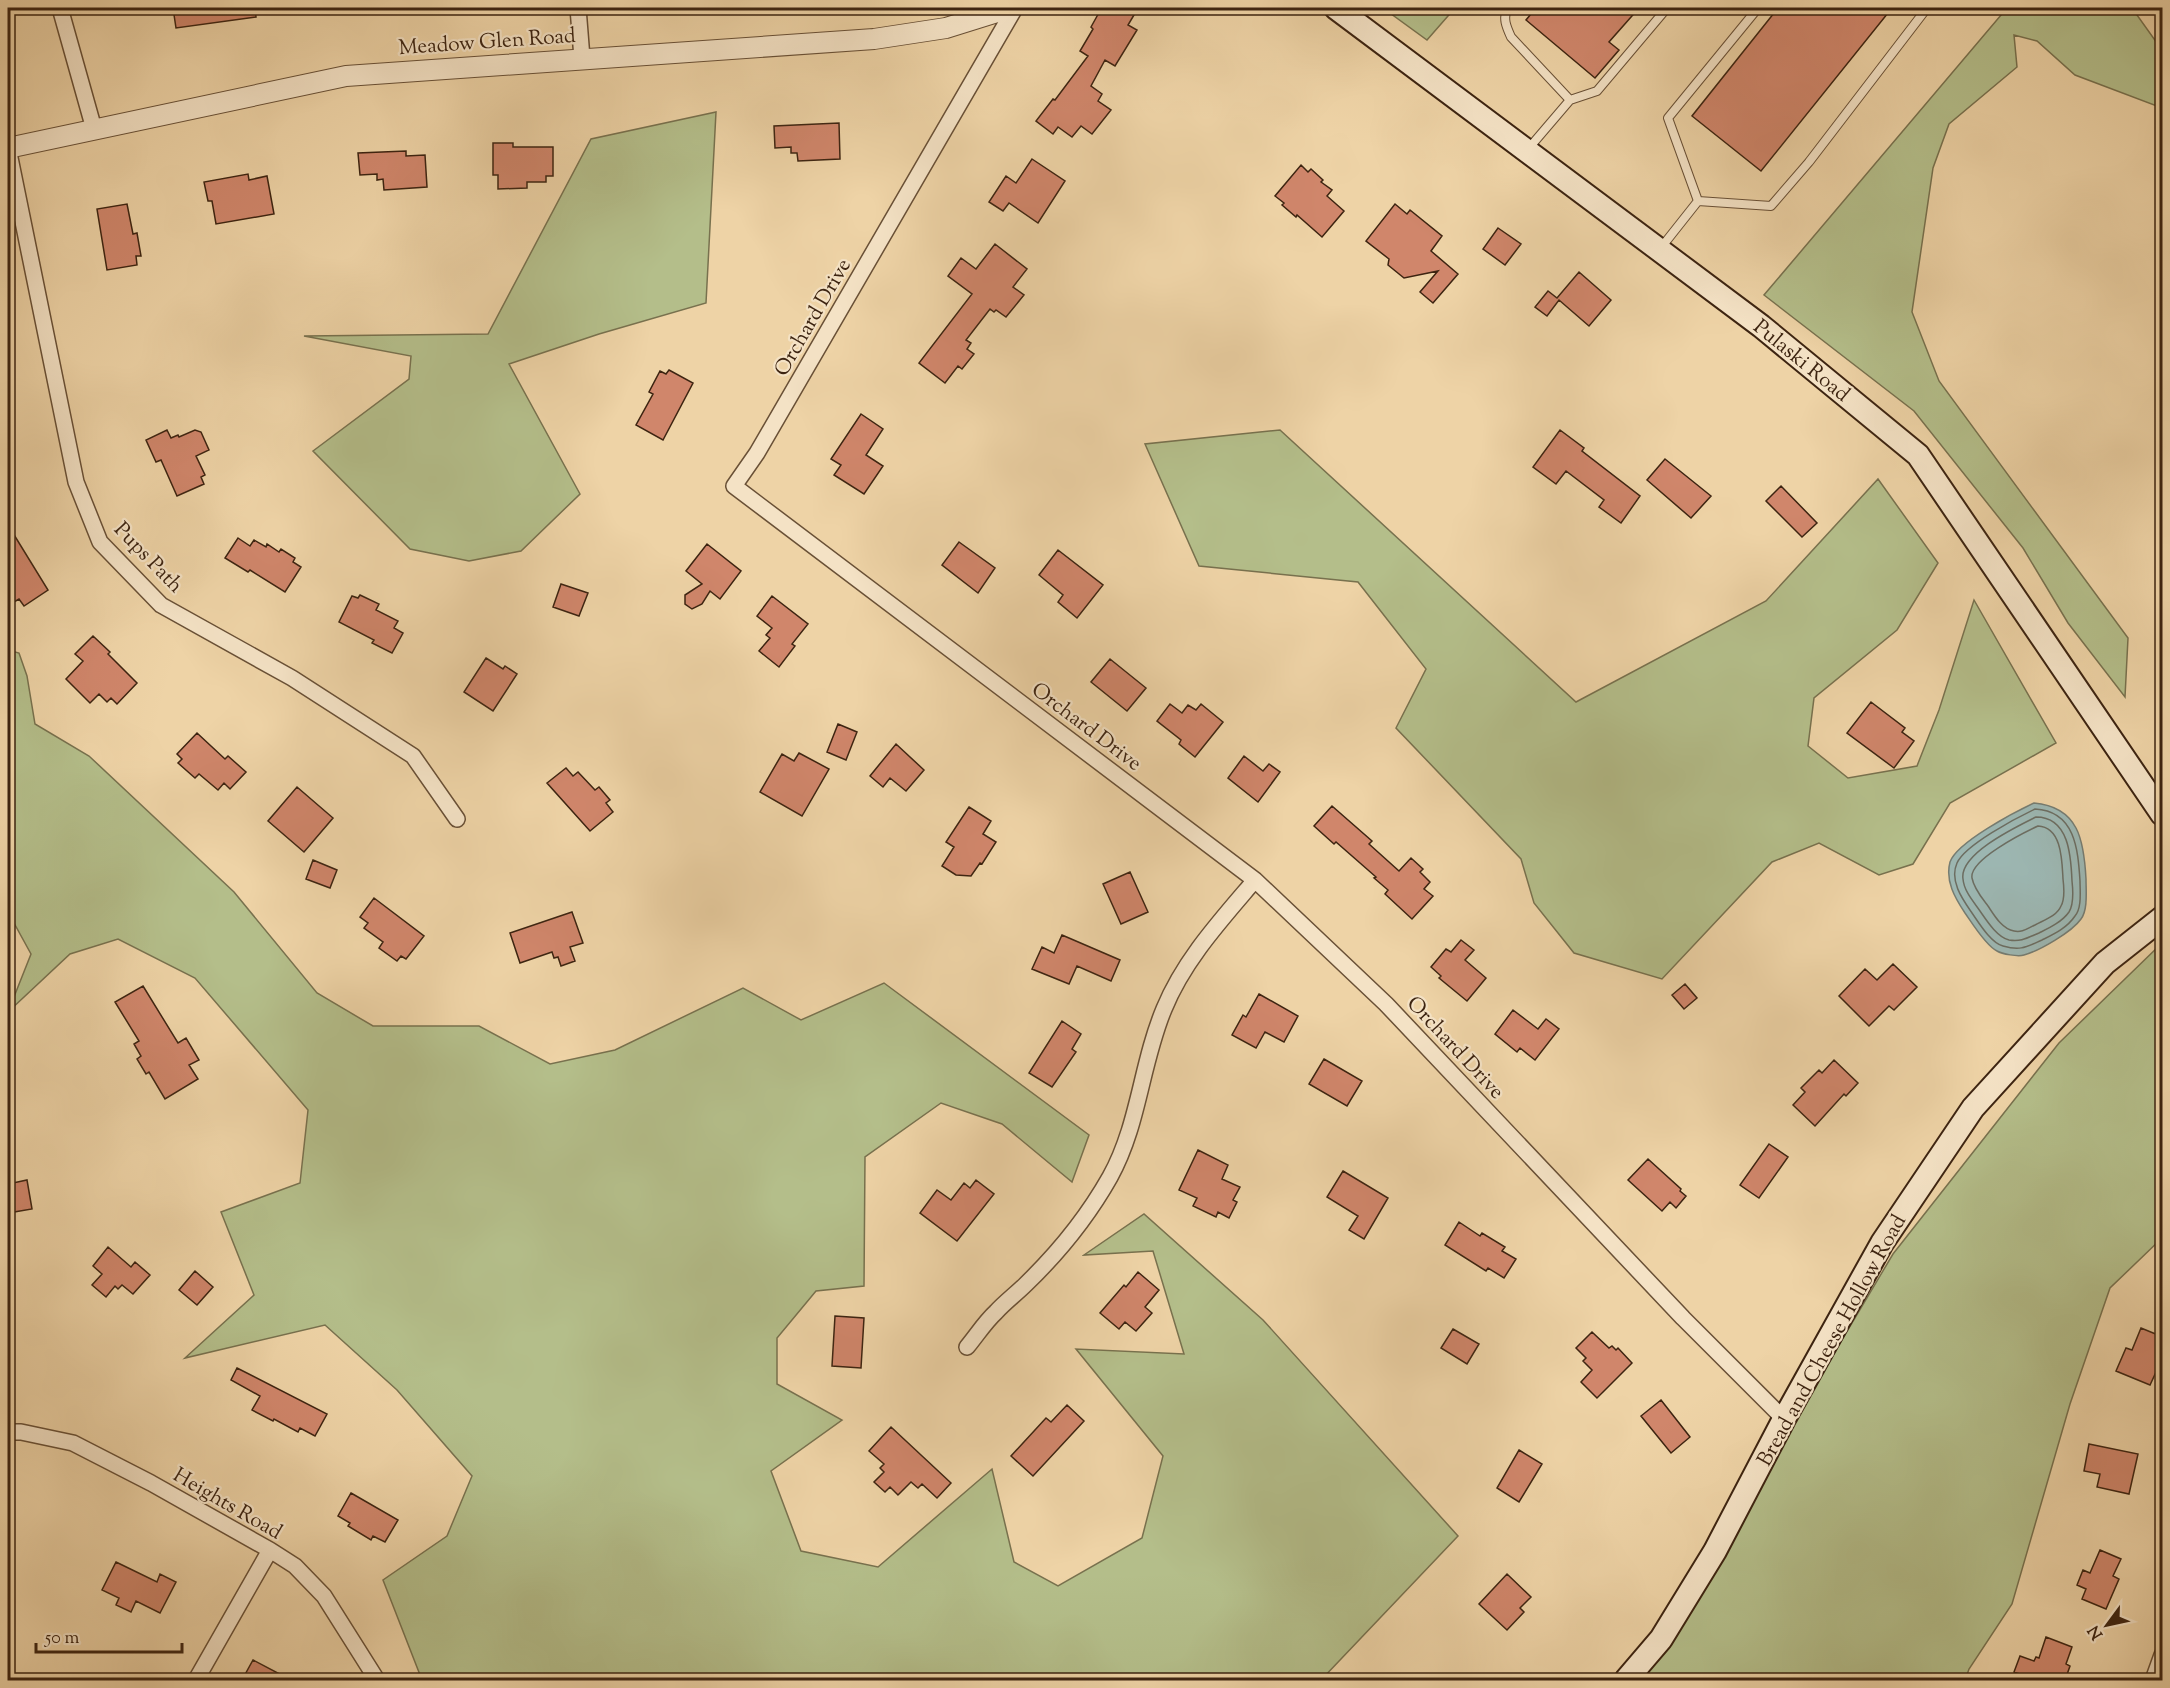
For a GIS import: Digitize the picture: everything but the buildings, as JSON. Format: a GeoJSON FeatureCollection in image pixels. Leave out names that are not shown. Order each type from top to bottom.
{"type":"FeatureCollection","features":[{"type":"Feature","properties":{"kind":"main road","name":"Pulaski Road"},"geometry":{"type":"LineString","coordinates":[[1336,8],[1761,326],[1918,455],[2163,814]]}},
{"type":"Feature","properties":{"kind":"main road","name":"Bread and Cheese Hollow Road"},"geometry":{"type":"LineString","coordinates":[[1626,1680],[1660,1639],[1715,1551],[1784,1419],[1882,1243],[1973,1108],[2105,963],[2163,918]]}},
{"type":"Feature","properties":{"kind":"street"},"geometry":{"type":"LineString","coordinates":[[60,8],[94,129]]}},
{"type":"Feature","properties":{"kind":"street"},"geometry":{"type":"LineString","coordinates":[[578,8],[582,58]]}},
{"type":"Feature","properties":{"kind":"street","name":"Meadow Glen Road"},"geometry":{"type":"LineString","coordinates":[[8,148],[346,76],[874,39],[946,28],[1010,8]]}},
{"type":"Feature","properties":{"kind":"street","name":"Orchard Drive"},"geometry":{"type":"LineString","coordinates":[[1015,8],[757,453],[734,486],[1256,880],[1386,1004],[1683,1318],[1784,1419]]}},
{"type":"Feature","properties":{"kind":"street","name":"Pups Path"},"geometry":{"type":"LineString","coordinates":[[8,148],[76,482],[100,542],[161,604],[292,678],[413,756],[457,819]]}},
{"type":"Feature","properties":{"kind":"street"},"geometry":{"type":"LineString","coordinates":[[968,1347],[995,1312],[1027,1283],[1074,1230],[1110,1177],[1132,1127],[1146,1066],[1164,1010],[1184,969],[1213,930],[1256,880]]}},
{"type":"Feature","properties":{"kind":"street","name":"Heights Road"},"geometry":{"type":"LineString","coordinates":[[8,1432],[21,1432],[73,1443],[151,1483],[295,1566],[318,1588],[377,1680]]}},
{"type":"Feature","properties":{"kind":"street"},"geometry":{"type":"LineString","coordinates":[[196,1680],[270,1550]]}},
{"type":"Feature","properties":{"kind":"street"},"geometry":{"type":"LineString","coordinates":[[2153,1680],[2163,1655]]}},
{"type":"Feature","properties":{"kind":"lane"},"geometry":{"type":"LineString","coordinates":[[1507,8],[1504,16],[1505,26],[1511,37],[1570,100]]}},
{"type":"Feature","properties":{"kind":"lane"},"geometry":{"type":"LineString","coordinates":[[1526,151],[1570,100],[1598,91],[1667,8]]}},
{"type":"Feature","properties":{"kind":"lane"},"geometry":{"type":"LineString","coordinates":[[1698,201],[1668,118],[1758,8]]}},
{"type":"Feature","properties":{"kind":"lane"},"geometry":{"type":"LineString","coordinates":[[1698,201],[1771,206],[1809,162],[1927,8]]}},
{"type":"Feature","properties":{"kind":"lane"},"geometry":{"type":"LineString","coordinates":[[1659,250],[1698,201]]}},
{"type":"Feature","properties":{"kind":"green space"},"geometry":{"type":"Polygon","coordinates":[[[1383,8],[1455,8],[1427,40],[1383,8]]]}},
{"type":"Feature","properties":{"kind":"green space"},"geometry":{"type":"Polygon","coordinates":[[[2007,8],[2132,8],[2162,50],[2162,108],[2075,75],[2037,41],[2014,35],[2017,67],[1949,124],[1933,168],[1912,312],[1939,381],[2128,638],[2125,697],[2068,623],[2023,548],[1914,411],[1764,295],[2007,8]]]}},
{"type":"Feature","properties":{"kind":"green space"},"geometry":{"type":"Polygon","coordinates":[[[716,112],[706,303],[599,334],[509,364],[580,494],[521,551],[469,561],[410,549],[313,451],[409,379],[411,356],[304,336],[488,334],[591,139],[716,112]]]}},
{"type":"Feature","properties":{"kind":"green space"},"geometry":{"type":"Polygon","coordinates":[[[1280,430],[1576,702],[1766,601],[1878,479],[1938,563],[1897,630],[1814,698],[1808,746],[1848,778],[1917,766],[1939,710],[1974,600],[2056,743],[1950,803],[1913,864],[1879,875],[1819,843],[1772,862],[1662,979],[1574,953],[1534,903],[1521,859],[1396,728],[1426,669],[1358,582],[1199,566],[1145,444],[1280,430]]]}},
{"type":"Feature","properties":{"kind":"green space"},"geometry":{"type":"Polygon","coordinates":[[[8,650],[19,653],[27,676],[35,724],[89,756],[234,892],[317,993],[373,1026],[479,1026],[550,1064],[615,1050],[743,988],[801,1020],[884,983],[1089,1135],[1072,1182],[1002,1124],[941,1103],[865,1157],[864,1286],[816,1291],[777,1338],[777,1384],[842,1420],[771,1471],[801,1551],[878,1567],[992,1469],[1014,1562],[1058,1586],[1142,1538],[1163,1456],[1076,1349],[1184,1354],[1153,1251],[1084,1255],[1144,1214],[1263,1320],[1458,1536],[1321,1680],[422,1680],[383,1580],[447,1536],[472,1476],[397,1390],[325,1325],[185,1358],[254,1295],[221,1212],[300,1183],[308,1110],[195,978],[118,939],[70,954],[8,1012],[31,954],[8,912],[8,650]]]}},
{"type":"Feature","properties":{"kind":"green space"},"geometry":{"type":"Polygon","coordinates":[[[2162,943],[2162,1238],[2110,1288],[2070,1404],[2012,1604],[1969,1669],[1965,1680],[1640,1680],[1893,1254],[2059,1043],[2162,943]]]}},
{"type":"Feature","properties":{"kind":"water"},"geometry":{"type":"Polygon","coordinates":[[[2034,803],[2061,811],[2076,828],[2081,839],[2085,865],[2086,906],[2081,919],[2063,935],[2030,953],[2021,956],[2010,955],[1993,948],[1975,928],[1961,907],[1950,883],[1950,862],[1963,846],[1975,837],[2034,803]]]}},
{"type":"Feature","properties":{"kind":"railway"},"geometry":{"type":"LineString","coordinates":[[2158,8],[2162,14]]}}]}
